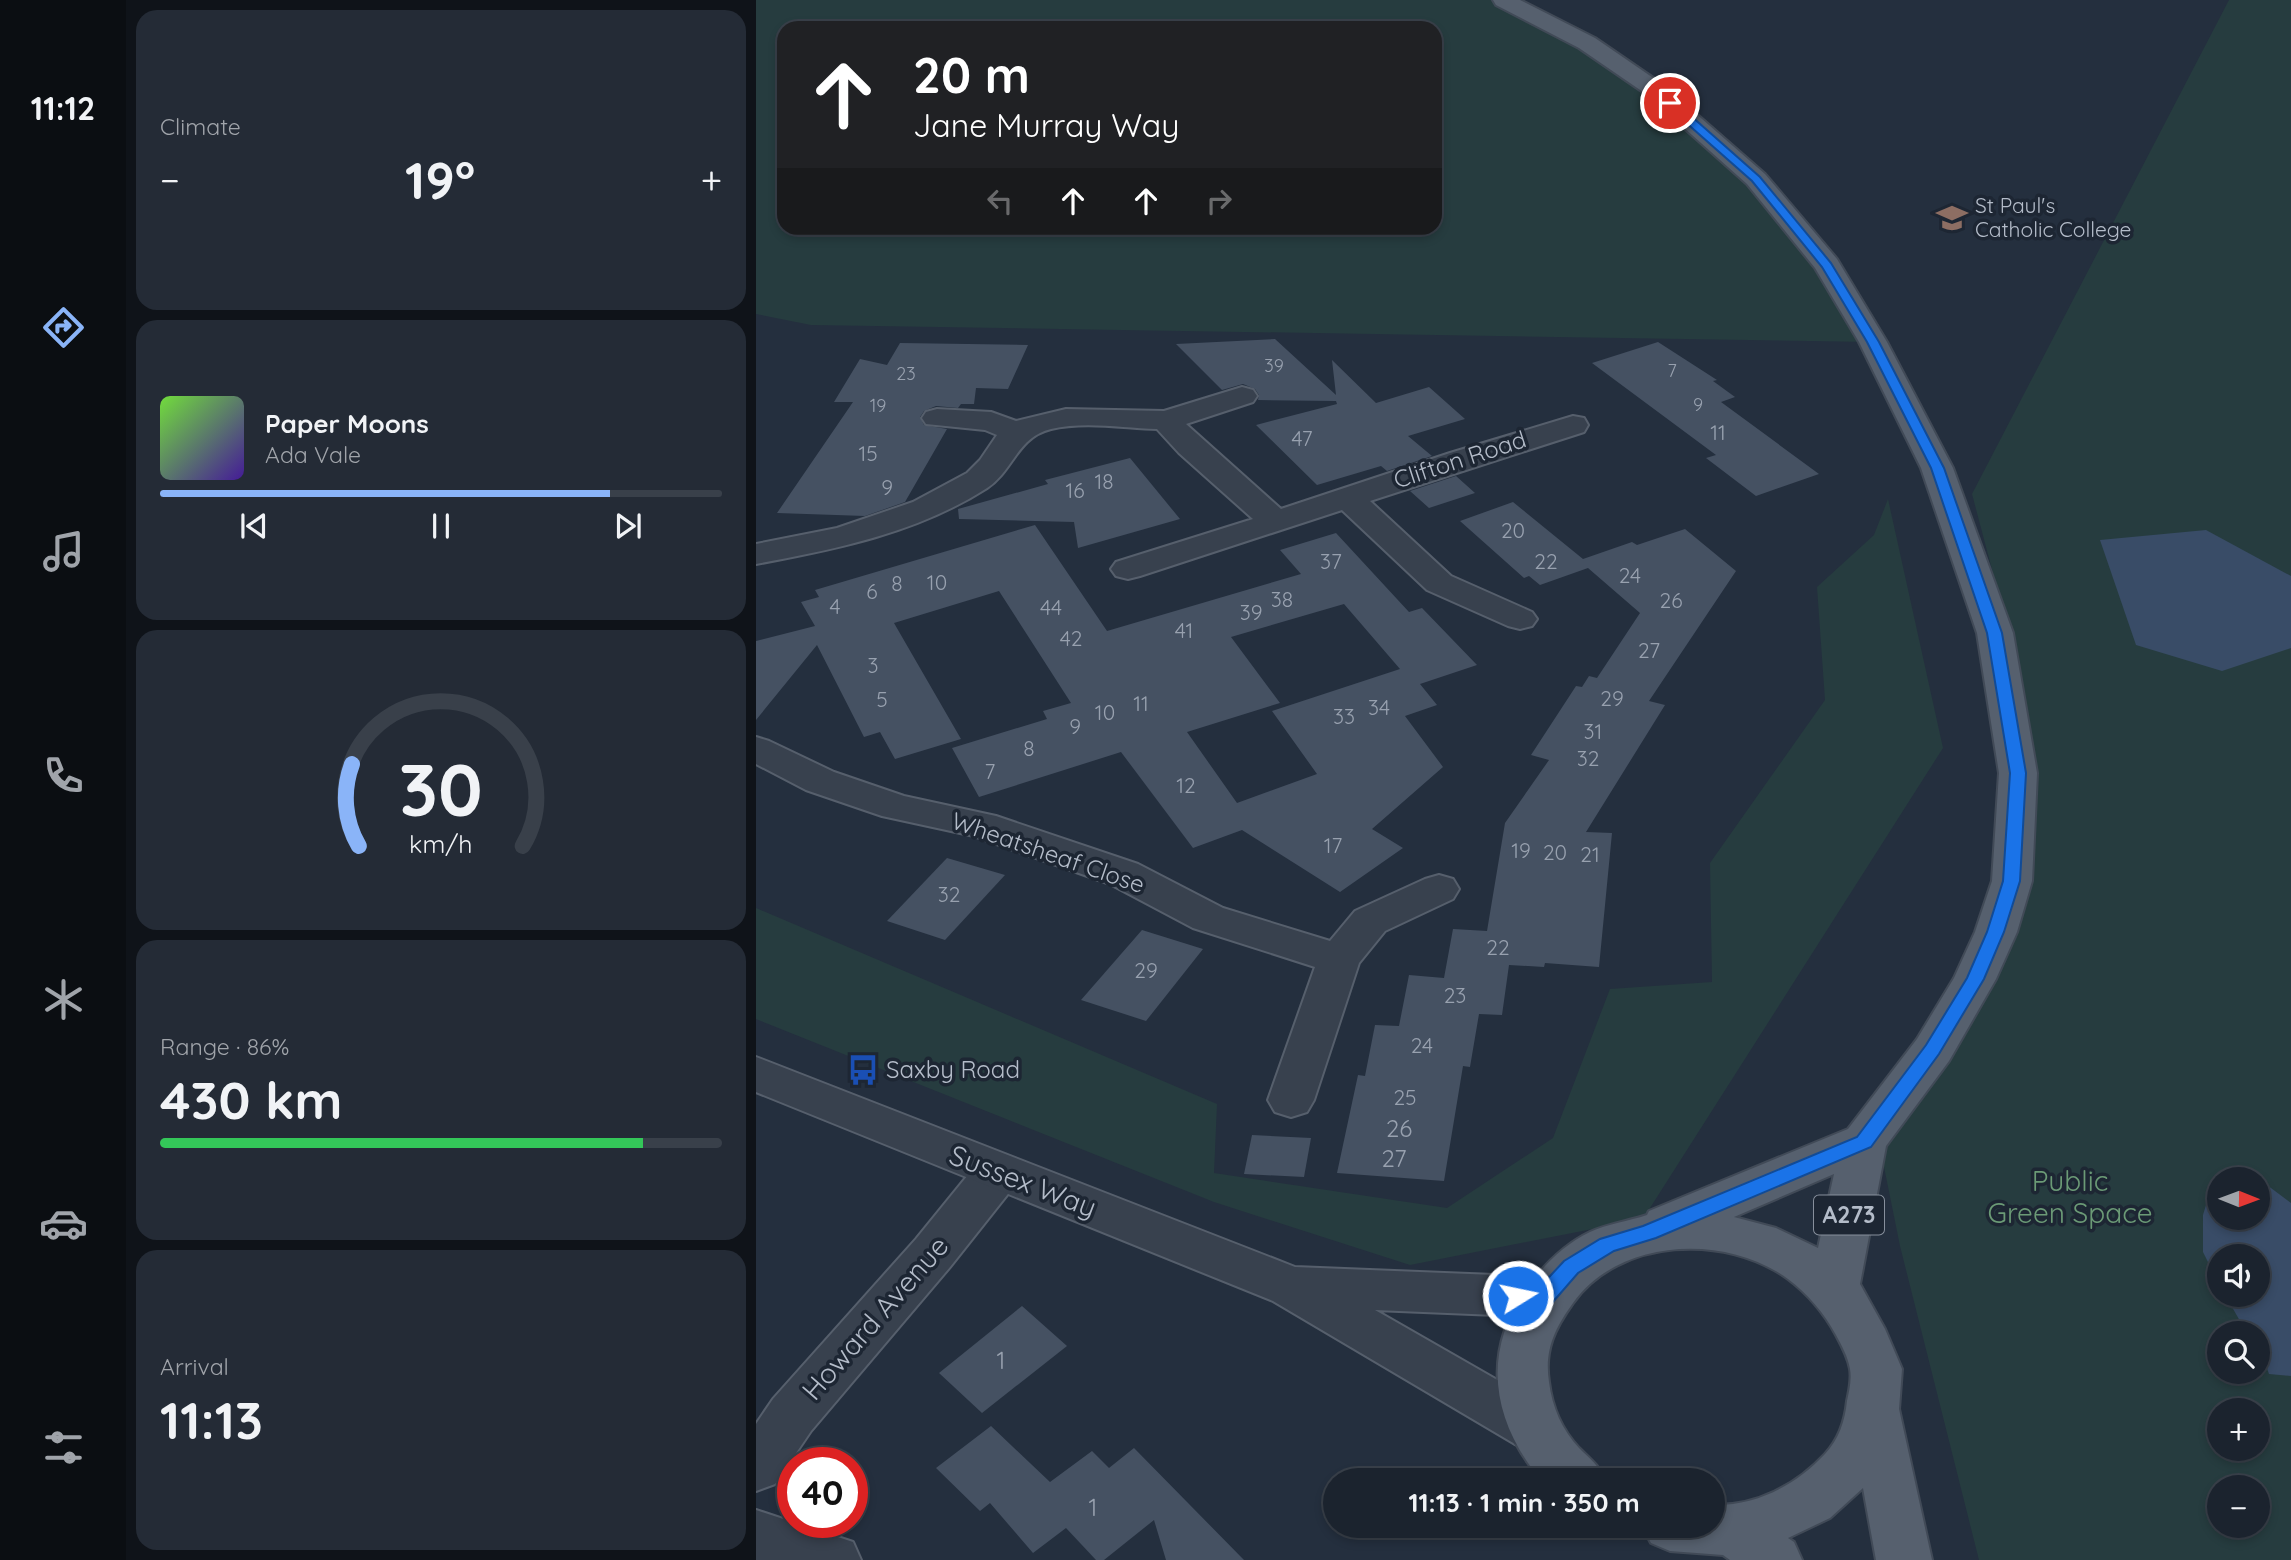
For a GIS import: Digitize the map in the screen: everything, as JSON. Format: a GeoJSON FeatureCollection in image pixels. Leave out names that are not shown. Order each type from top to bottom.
{"type":"FeatureCollection","features":[{"type":"Feature","properties":{"kind":"main road","name":"A273"},"geometry":{"type":"LineString","coordinates":[[1504,0],[1587,43],[1654,89],[1756,179],[1827,265],[1873,342],[1937,468],[1995,633],[2018,773],[2011,881],[1996,932],[1975,979],[1933,1049],[1864,1142],[1834,1288]]}},
{"type":"Feature","properties":{"kind":"main road","name":"A273"},"geometry":{"type":"LineString","coordinates":[[1649,1232],[1864,1142]]}},
{"type":"Feature","properties":{"kind":"main road"},"geometry":{"type":"LineString","coordinates":[[1563,1468],[1534,1428],[1521,1382],[1524,1337],[1544,1297],[1571,1267],[1607,1245],[1649,1232],[1699,1229],[1749,1238],[1796,1258],[1834,1288],[1861,1326],[1876,1369],[1875,1414],[1904,1560]]}},
{"type":"Feature","properties":{"kind":"main road"},"geometry":{"type":"LineString","coordinates":[[1725,1538],[1753,1544],[1784,1516],[1826,1491],[1858,1455],[1875,1414]]}},
{"type":"Feature","properties":{"kind":"street"},"geometry":{"type":"LineString","coordinates":[[756,554],[874,530],[926,508],[981,478],[1015,432],[1041,421],[1166,420],[1241,397]]}},
{"type":"Feature","properties":{"kind":"street"},"geometry":{"type":"LineString","coordinates":[[937,418],[991,421],[1015,432]]}},
{"type":"Feature","properties":{"kind":"street"},"geometry":{"type":"LineString","coordinates":[[1166,420],[1275,522]]}},
{"type":"Feature","properties":{"kind":"street","name":"Clifton Road"},"geometry":{"type":"LineString","coordinates":[[1128,569],[1219,542],[1519,440],[1573,425]]}},
{"type":"Feature","properties":{"kind":"street"},"geometry":{"type":"LineString","coordinates":[[1347,498],[1438,583],[1521,619]]}},
{"type":"Feature","properties":{"kind":"street","name":"Wheatsheaf Close"},"geometry":{"type":"LineString","coordinates":[[756,749],[820,781],[896,807],[995,829],[1124,874],[1208,918],[1339,959]]}},
{"type":"Feature","properties":{"kind":"street"},"geometry":{"type":"LineString","coordinates":[[1291,1100],[1339,959],[1370,921],[1439,889]]}},
{"type":"Feature","properties":{"kind":"street","name":"Sussex Way"},"geometry":{"type":"LineString","coordinates":[[756,1074],[1291,1287],[1534,1428]]}},
{"type":"Feature","properties":{"kind":"street","name":"Howard Avenue"},"geometry":{"type":"LineString","coordinates":[[756,1466],[792,1415],[933,1253],[998,1172]]}},
{"type":"Feature","properties":{"kind":"street","name":"Sussex Way"},"geometry":{"type":"LineString","coordinates":[[1291,1287],[1544,1297]]}},
{"type":"Feature","properties":{"kind":"street"},"geometry":{"type":"LineString","coordinates":[[756,1535],[833,1560]]}},
{"type":"Feature","properties":{"kind":"green space"},"geometry":{"type":"Polygon","coordinates":[[[756,0],[1506,0],[1587,43],[1756,179],[1819,277],[1873,342],[811,325],[756,314],[756,0]]]}},
{"type":"Feature","properties":{"kind":"green space","name":"Public Green Space"},"geometry":{"type":"Polygon","coordinates":[[[2229,0],[2291,0],[2291,1560],[1979,1560],[1900,1246],[1881,1152],[2015,892],[2034,753],[2025,694],[1972,494],[2229,0]]]}},
{"type":"Feature","properties":{"kind":"green space"},"geometry":{"type":"Polygon","coordinates":[[[1888,499],[1943,748],[1643,1219],[1410,1265],[1214,1202],[756,1019],[756,908],[1217,1104],[1214,1173],[1447,1208],[1553,1138],[1610,989],[1712,982],[1710,863],[1825,700],[1817,587],[1874,535],[1888,499]]]}},
{"type":"Feature","properties":{"kind":"water"},"geometry":{"type":"Polygon","coordinates":[[[2206,530],[2291,576],[2291,648],[2222,671],[2136,645],[2100,540],[2206,530]]]}},
{"type":"Feature","properties":{"kind":"water"},"geometry":{"type":"Polygon","coordinates":[[[2270,1187],[2291,1203],[2291,1376],[2270,1374],[2270,1321],[2240,1321],[2232,1307],[2270,1307],[2270,1244],[2207,1244],[2207,1260],[2203,1252],[2203,1215],[2207,1202],[2207,1230],[2270,1230],[2270,1187]]]}},
{"type":"Feature","properties":{"kind":"building"},"geometry":{"type":"Polygon","coordinates":[[[1275,339],[1336,395],[1332,360],[1376,403],[1429,387],[1465,419],[1408,436],[1432,456],[1387,471],[1381,466],[1317,485],[1256,425],[1337,404],[1336,401],[1258,400],[1259,395],[1255,389],[1243,384],[1222,390],[1176,344],[1275,339]]]}},
{"type":"Feature","properties":{"kind":"building"},"geometry":{"type":"Polygon","coordinates":[[[1658,342],[1717,380],[1713,381],[1735,397],[1721,402],[1819,474],[1756,496],[1706,458],[1716,455],[1592,363],[1658,342]]]}},
{"type":"Feature","properties":{"kind":"building"},"geometry":{"type":"Polygon","coordinates":[[[900,343],[1028,345],[1008,389],[976,388],[974,404],[961,404],[958,408],[936,406],[924,411],[920,417],[924,425],[947,429],[905,502],[865,516],[777,513],[853,402],[834,402],[860,359],[887,365],[900,343]]]}},
{"type":"Feature","properties":{"kind":"building"},"geometry":{"type":"Polygon","coordinates":[[[1130,458],[1180,519],[1078,548],[1074,522],[959,519],[958,509],[1048,484],[1045,480],[1130,458]]]}},
{"type":"Feature","properties":{"kind":"building"},"geometry":{"type":"Polygon","coordinates":[[[1456,476],[1475,493],[1429,508],[1410,491],[1456,476]]]}},
{"type":"Feature","properties":{"kind":"building"},"geometry":{"type":"Polygon","coordinates":[[[1513,502],[1583,559],[1632,542],[1637,545],[1685,529],[1736,571],[1649,701],[1665,705],[1586,832],[1612,833],[1599,967],[1545,963],[1544,967],[1509,965],[1502,1015],[1479,1014],[1470,1067],[1463,1066],[1444,1181],[1337,1173],[1358,1075],[1365,1076],[1375,1025],[1399,1026],[1409,975],[1444,978],[1453,929],[1487,931],[1505,823],[1549,760],[1531,755],[1576,686],[1582,687],[1589,676],[1597,678],[1640,613],[1588,568],[1540,585],[1529,576],[1524,578],[1460,521],[1513,502]]]}},
{"type":"Feature","properties":{"kind":"building"},"geometry":{"type":"Polygon","coordinates":[[[1035,525],[1107,631],[1301,574],[1280,550],[1336,533],[1409,612],[1422,608],[1477,665],[1420,684],[1437,705],[1405,716],[1443,767],[1372,829],[1403,848],[1340,892],[1242,830],[1193,848],[1121,752],[979,797],[952,748],[1047,719],[1043,711],[1071,703],[999,591],[894,623],[961,739],[895,759],[880,732],[864,737],[817,645],[756,720],[756,641],[815,626],[801,602],[819,597],[815,590],[1035,525]],[[1344,604],[1231,637],[1280,703],[1187,732],[1237,803],[1317,774],[1272,711],[1400,669],[1344,604]]]}},
{"type":"Feature","properties":{"kind":"building"},"geometry":{"type":"Polygon","coordinates":[[[947,858],[1005,875],[945,940],[887,921],[947,858]]]}},
{"type":"Feature","properties":{"kind":"building"},"geometry":{"type":"Polygon","coordinates":[[[1142,930],[1203,949],[1146,1021],[1081,1000],[1142,930]]]}},
{"type":"Feature","properties":{"kind":"building"},"geometry":{"type":"Polygon","coordinates":[[[1252,1135],[1311,1138],[1304,1177],[1244,1174],[1252,1135]]]}},
{"type":"Feature","properties":{"kind":"building"},"geometry":{"type":"Polygon","coordinates":[[[1022,1306],[1067,1346],[982,1413],[939,1373],[1022,1306]]]}},
{"type":"Feature","properties":{"kind":"building"},"geometry":{"type":"Polygon","coordinates":[[[991,1426],[1050,1482],[1092,1451],[1109,1468],[1134,1448],[1244,1560],[1166,1560],[1154,1520],[1104,1560],[1096,1560],[1066,1528],[1033,1553],[990,1503],[980,1511],[936,1468],[991,1426]]]}},
{"type":"Feature","properties":{"kind":"place","name":"St Paul's Catholic College"},"geometry":{"type":"Point","coordinates":[1952,218]}},
{"type":"Feature","properties":{"kind":"place","name":"Saxby Road"},"geometry":{"type":"Point","coordinates":[863,1070]}},
{"type":"Feature","properties":{"kind":"route"},"geometry":{"type":"LineString","coordinates":[[1518,1296],[1544,1297],[1571,1267],[1607,1245],[1649,1232],[1864,1142],[1933,1049],[1975,979],[1996,932],[2011,881],[2018,773],[1995,633],[1937,468],[1873,342],[1827,265],[1756,179],[1670,103]]}}]}
